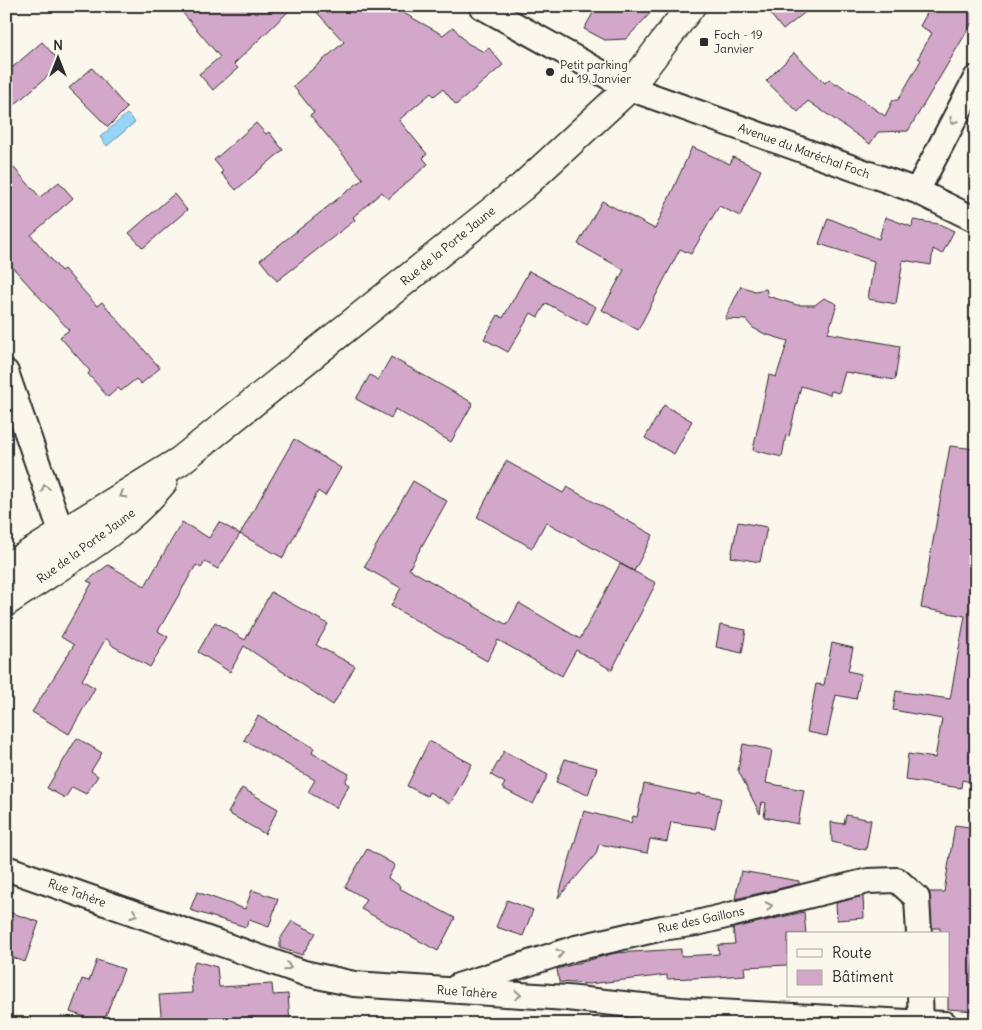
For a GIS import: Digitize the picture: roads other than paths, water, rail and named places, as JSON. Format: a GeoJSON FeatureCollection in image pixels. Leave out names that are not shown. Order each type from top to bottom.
{"type":"FeatureCollection","features":[{"type":"Feature","properties":{"kind":"main road","name":"Rue de la Porte Jaune"},"geometry":{"type":"LineString","coordinates":[[6,568],[180,461],[522,187],[629,88],[690,6]]}},
{"type":"Feature","properties":{"kind":"main road","name":"Rue de la Porte Jaune"},"geometry":{"type":"LineString","coordinates":[[6,602],[108,532],[149,500],[180,461]]}},
{"type":"Feature","properties":{"kind":"street","name":"Avenue du Maréchal Foch"},"geometry":{"type":"LineString","coordinates":[[481,6],[629,88],[917,191],[976,220]]}},
{"type":"Feature","properties":{"kind":"street"},"geometry":{"type":"LineString","coordinates":[[917,191],[976,78]]}},
{"type":"Feature","properties":{"kind":"street"},"geometry":{"type":"LineString","coordinates":[[6,372],[62,534]]}},
{"type":"Feature","properties":{"kind":"street","name":"Rue Tahère"},"geometry":{"type":"LineString","coordinates":[[6,868],[304,973],[354,984],[567,998],[680,1010],[855,1021],[946,1024]]}},
{"type":"Feature","properties":{"kind":"street","name":"Rue des Gaillons"},"geometry":{"type":"LineString","coordinates":[[447,990],[576,948],[662,928],[698,922],[868,881],[897,880],[908,888],[917,898],[919,932]]}},
{"type":"Feature","properties":{"kind":"street"},"geometry":{"type":"LineString","coordinates":[[920,998],[921,1022]]}},
{"type":"Feature","properties":{"kind":"water"},"geometry":{"type":"Polygon","coordinates":[[[127,114],[135,122],[107,146],[100,137],[127,114]]]}},
{"type":"Feature","properties":{"kind":"place","name":"Foch - 19 Janvier"},"geometry":{"type":"Point","coordinates":[704,42]}},
{"type":"Feature","properties":{"kind":"place","name":"Petit parking du 19 Janvier"},"geometry":{"type":"Point","coordinates":[550,72]}}]}
